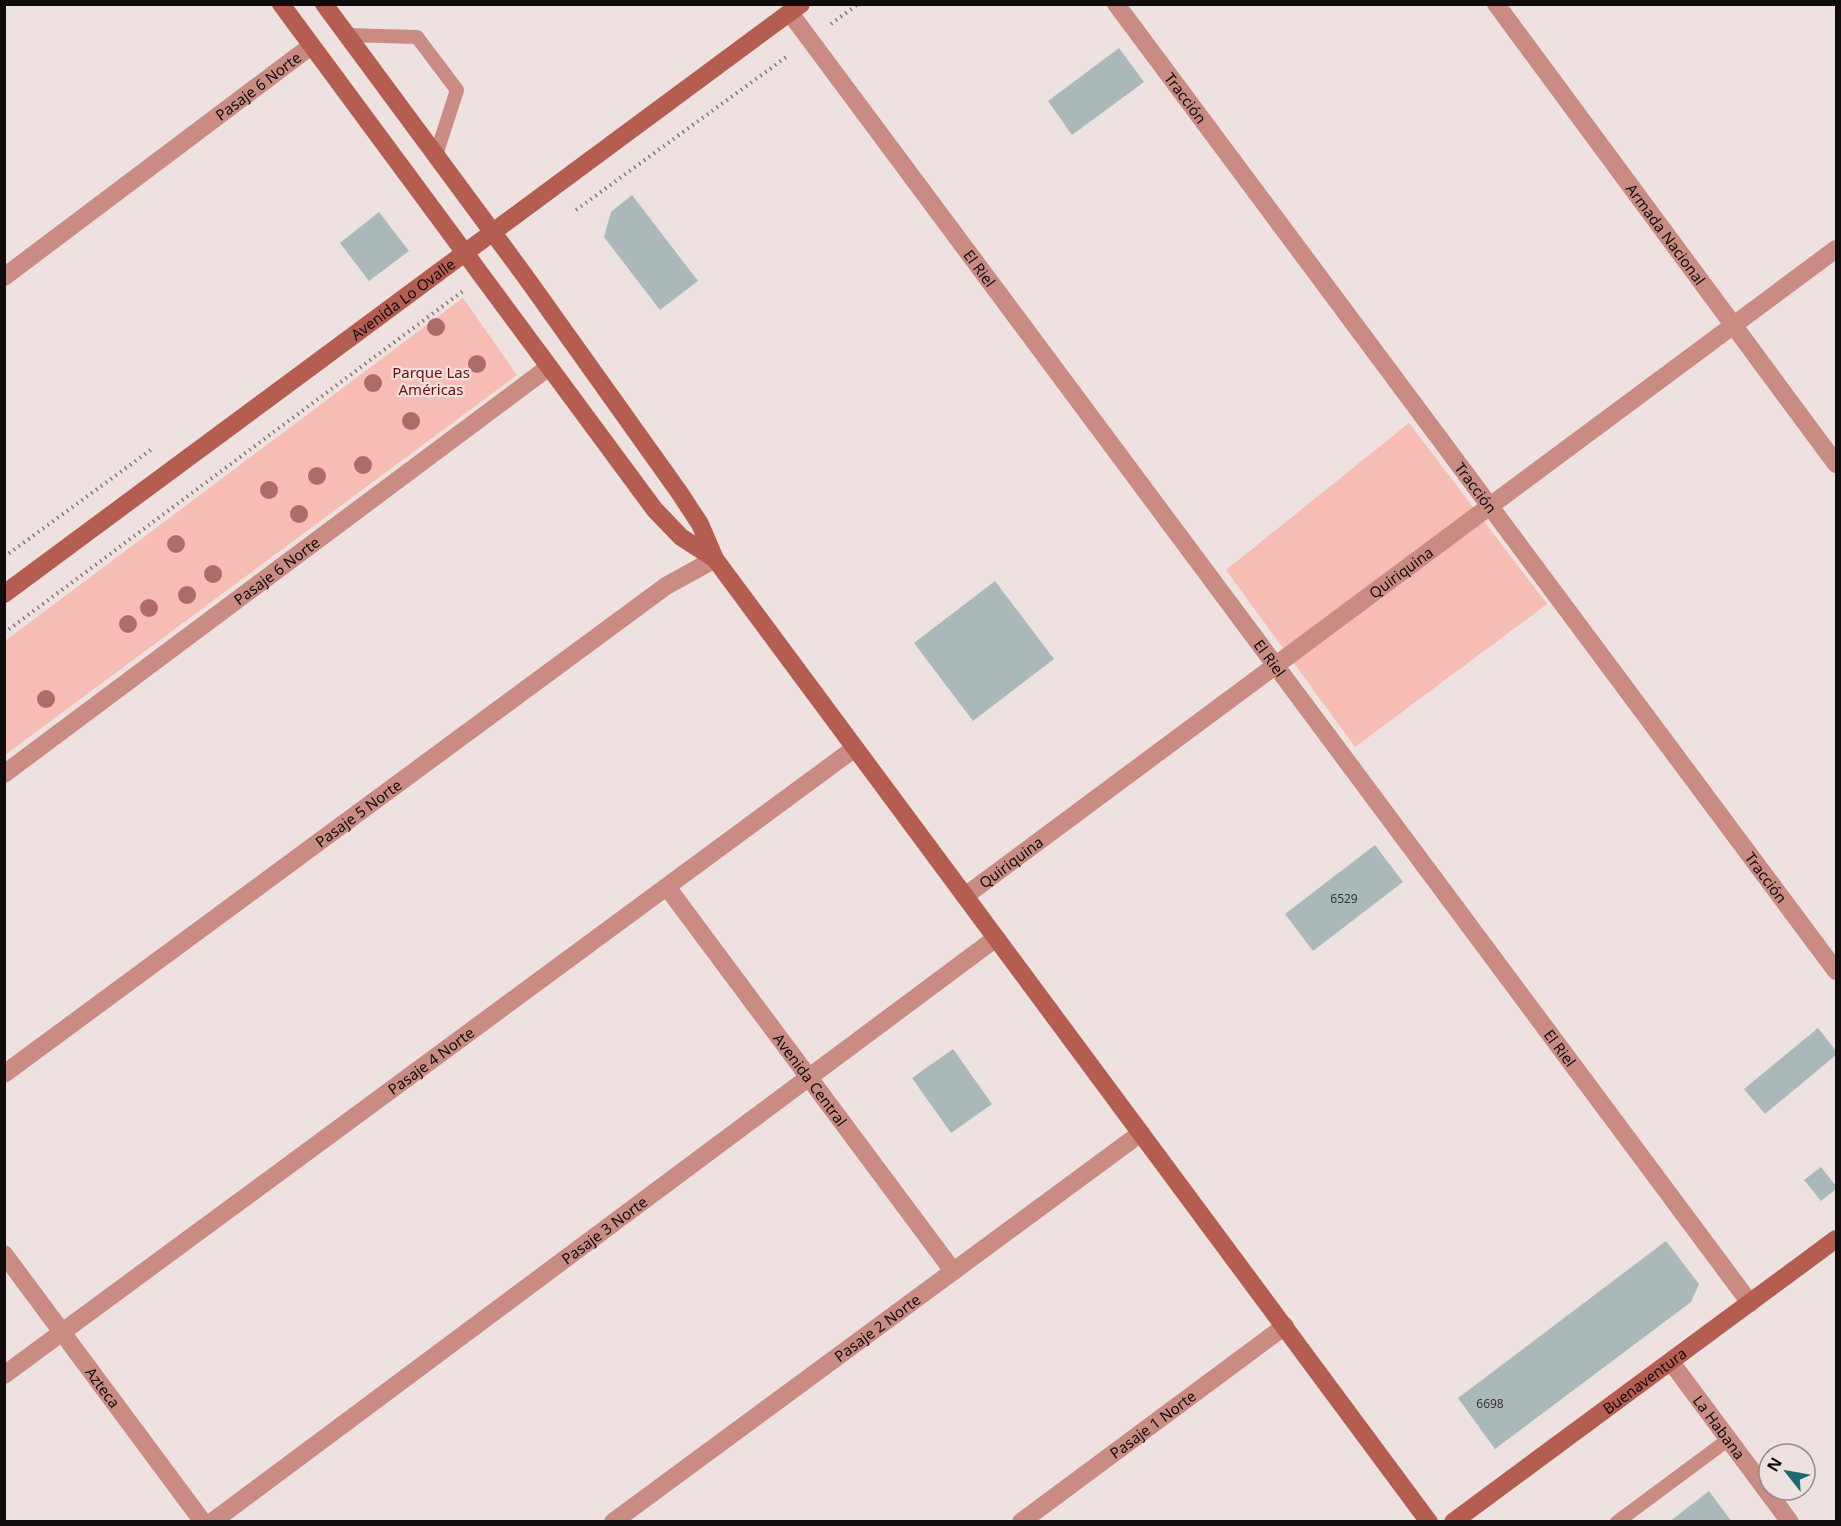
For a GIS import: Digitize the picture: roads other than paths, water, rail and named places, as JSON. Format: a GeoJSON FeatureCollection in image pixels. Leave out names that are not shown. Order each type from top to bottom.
{"type":"FeatureCollection","features":[{"type":"Feature","properties":{"kind":"street"},"geometry":{"type":"LineString","coordinates":[[281,4],[655,510],[681,537],[715,558]]}},
{"type":"Feature","properties":{"kind":"street"},"geometry":{"type":"LineString","coordinates":[[324,4],[494,233],[690,507],[715,558],[1430,1521]]}},
{"type":"Feature","properties":{"kind":"street","name":"Tracción"},"geometry":{"type":"LineString","coordinates":[[1116,4],[1836,971]]}},
{"type":"Feature","properties":{"kind":"street","name":"Armada Nacional"},"geometry":{"type":"LineString","coordinates":[[1496,4],[1836,464]]}},
{"type":"Feature","properties":{"kind":"street","name":"El Riel"},"geometry":{"type":"LineString","coordinates":[[796,9],[809,40],[1750,1303]]}},
{"type":"Feature","properties":{"kind":"street","name":"Avenida Lo Ovalle"},"geometry":{"type":"LineString","coordinates":[[4,594],[796,9]]}},
{"type":"Feature","properties":{"kind":"street","name":"Pasaje 6 Norte"},"geometry":{"type":"LineString","coordinates":[[4,277],[311,46]]}},
{"type":"Feature","properties":{"kind":"street","name":"Quiriquina"},"geometry":{"type":"LineString","coordinates":[[965,896],[1836,249]]}},
{"type":"Feature","properties":{"kind":"street","name":"Pasaje 6 Norte"},"geometry":{"type":"LineString","coordinates":[[4,774],[549,367]]}},
{"type":"Feature","properties":{"kind":"street","name":"Pasaje 5 Norte"},"geometry":{"type":"LineString","coordinates":[[4,1074],[666,586],[715,558]]}},
{"type":"Feature","properties":{"kind":"street","name":"Pasaje 4 Norte"},"geometry":{"type":"LineString","coordinates":[[4,1375],[855,747]]}},
{"type":"Feature","properties":{"kind":"street","name":"Avenida Central"},"geometry":{"type":"LineString","coordinates":[[667,886],[953,1271]]}},
{"type":"Feature","properties":{"kind":"street","name":"Pasaje 3 Norte"},"geometry":{"type":"LineString","coordinates":[[212,1521],[996,938]]}},
{"type":"Feature","properties":{"kind":"street","name":"Pasaje 2 Norte"},"geometry":{"type":"LineString","coordinates":[[614,1521],[1141,1133]]}},
{"type":"Feature","properties":{"kind":"street","name":"Buenaventura"},"geometry":{"type":"LineString","coordinates":[[1453,1521],[1836,1239]]}},
{"type":"Feature","properties":{"kind":"street","name":"Azteca"},"geometry":{"type":"LineString","coordinates":[[4,1254],[202,1521]]}},
{"type":"Feature","properties":{"kind":"street","name":"Pasaje 1 Norte"},"geometry":{"type":"LineString","coordinates":[[1021,1521],[1285,1326]]}},
{"type":"Feature","properties":{"kind":"street","name":"La Habana"},"geometry":{"type":"LineString","coordinates":[[1671,1362],[1790,1521]]}},
{"type":"Feature","properties":{"kind":"lane"},"geometry":{"type":"LineString","coordinates":[[346,35],[417,37],[457,90],[435,155]]}},
{"type":"Feature","properties":{"kind":"lane"},"geometry":{"type":"LineString","coordinates":[[1617,1521],[1729,1439]]}},
{"type":"Feature","properties":{"kind":"park label","name":"Parque Las Américas"},"geometry":{"type":"Point","coordinates":[431,380]}}]}
